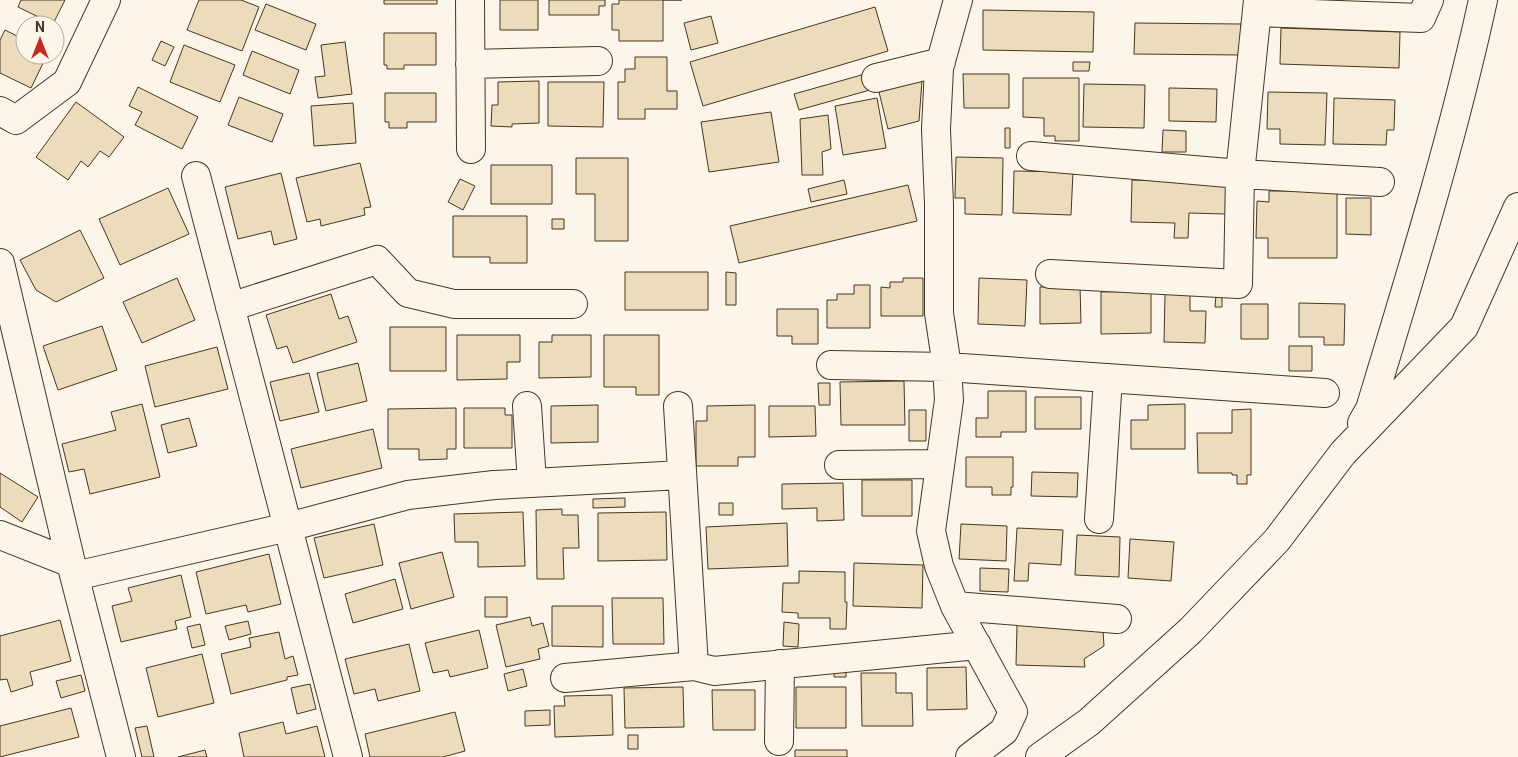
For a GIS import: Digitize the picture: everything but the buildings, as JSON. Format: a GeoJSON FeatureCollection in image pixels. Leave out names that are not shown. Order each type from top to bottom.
{"type":"FeatureCollection","features":[{"type":"Feature","properties":{"kind":"street"},"geometry":{"type":"LineString","coordinates":[[0,111],[16,120],[67,82],[106,0]]}},
{"type":"Feature","properties":{"kind":"street"},"geometry":{"type":"LineString","coordinates":[[470,0],[471,150]]}},
{"type":"Feature","properties":{"kind":"street"},"geometry":{"type":"LineString","coordinates":[[958,0],[939,68],[936,129],[939,204],[939,313],[947,367],[949,400],[931,531],[939,566],[955,606],[1014,712],[1004,731],[970,757]]}},
{"type":"Feature","properties":{"kind":"street"},"geometry":{"type":"LineString","coordinates":[[1050,274],[1238,284],[1240,174],[1258,6],[1421,18],[1429,0]]}},
{"type":"Feature","properties":{"kind":"street"},"geometry":{"type":"LineString","coordinates":[[1040,757],[1090,722],[1190,631],[1277,540],[1343,453],[1370,409],[1423,234],[1468,69],[1483,0]]}},
{"type":"Feature","properties":{"kind":"street"},"geometry":{"type":"LineString","coordinates":[[470,64],[598,61]]}},
{"type":"Feature","properties":{"kind":"street"},"geometry":{"type":"LineString","coordinates":[[876,78],[941,62]]}},
{"type":"Feature","properties":{"kind":"street"},"geometry":{"type":"LineString","coordinates":[[1031,156],[1240,174],[1380,182]]}},
{"type":"Feature","properties":{"kind":"street"},"geometry":{"type":"LineString","coordinates":[[196,176],[348,757]]}},
{"type":"Feature","properties":{"kind":"street"},"geometry":{"type":"LineString","coordinates":[[1343,453],[1464,327],[1518,207]]}},
{"type":"Feature","properties":{"kind":"street"},"geometry":{"type":"LineString","coordinates":[[230,306],[377,260],[408,293],[445,302],[454,304],[573,304]]}},
{"type":"Feature","properties":{"kind":"street"},"geometry":{"type":"LineString","coordinates":[[0,263],[73,570],[121,757]]}},
{"type":"Feature","properties":{"kind":"street"},"geometry":{"type":"LineString","coordinates":[[830,365],[947,367],[1325,392]]}},
{"type":"Feature","properties":{"kind":"street"},"geometry":{"type":"LineString","coordinates":[[1099,519],[1108,378]]}},
{"type":"Feature","properties":{"kind":"street"},"geometry":{"type":"LineString","coordinates":[[528,406],[532,483]]}},
{"type":"Feature","properties":{"kind":"street"},"geometry":{"type":"LineString","coordinates":[[678,406],[694,666]]}},
{"type":"Feature","properties":{"kind":"street"},"geometry":{"type":"LineString","coordinates":[[839,465],[939,464]]}},
{"type":"Feature","properties":{"kind":"street"},"geometry":{"type":"LineString","coordinates":[[0,535],[73,570],[288,527],[408,495],[494,485],[682,475]]}},
{"type":"Feature","properties":{"kind":"street"},"geometry":{"type":"LineString","coordinates":[[955,606],[1117,619]]}},
{"type":"Feature","properties":{"kind":"street"},"geometry":{"type":"LineString","coordinates":[[565,678],[694,666],[714,671],[977,645]]}},
{"type":"Feature","properties":{"kind":"street"},"geometry":{"type":"LineString","coordinates":[[779,740],[780,664]]}}]}
